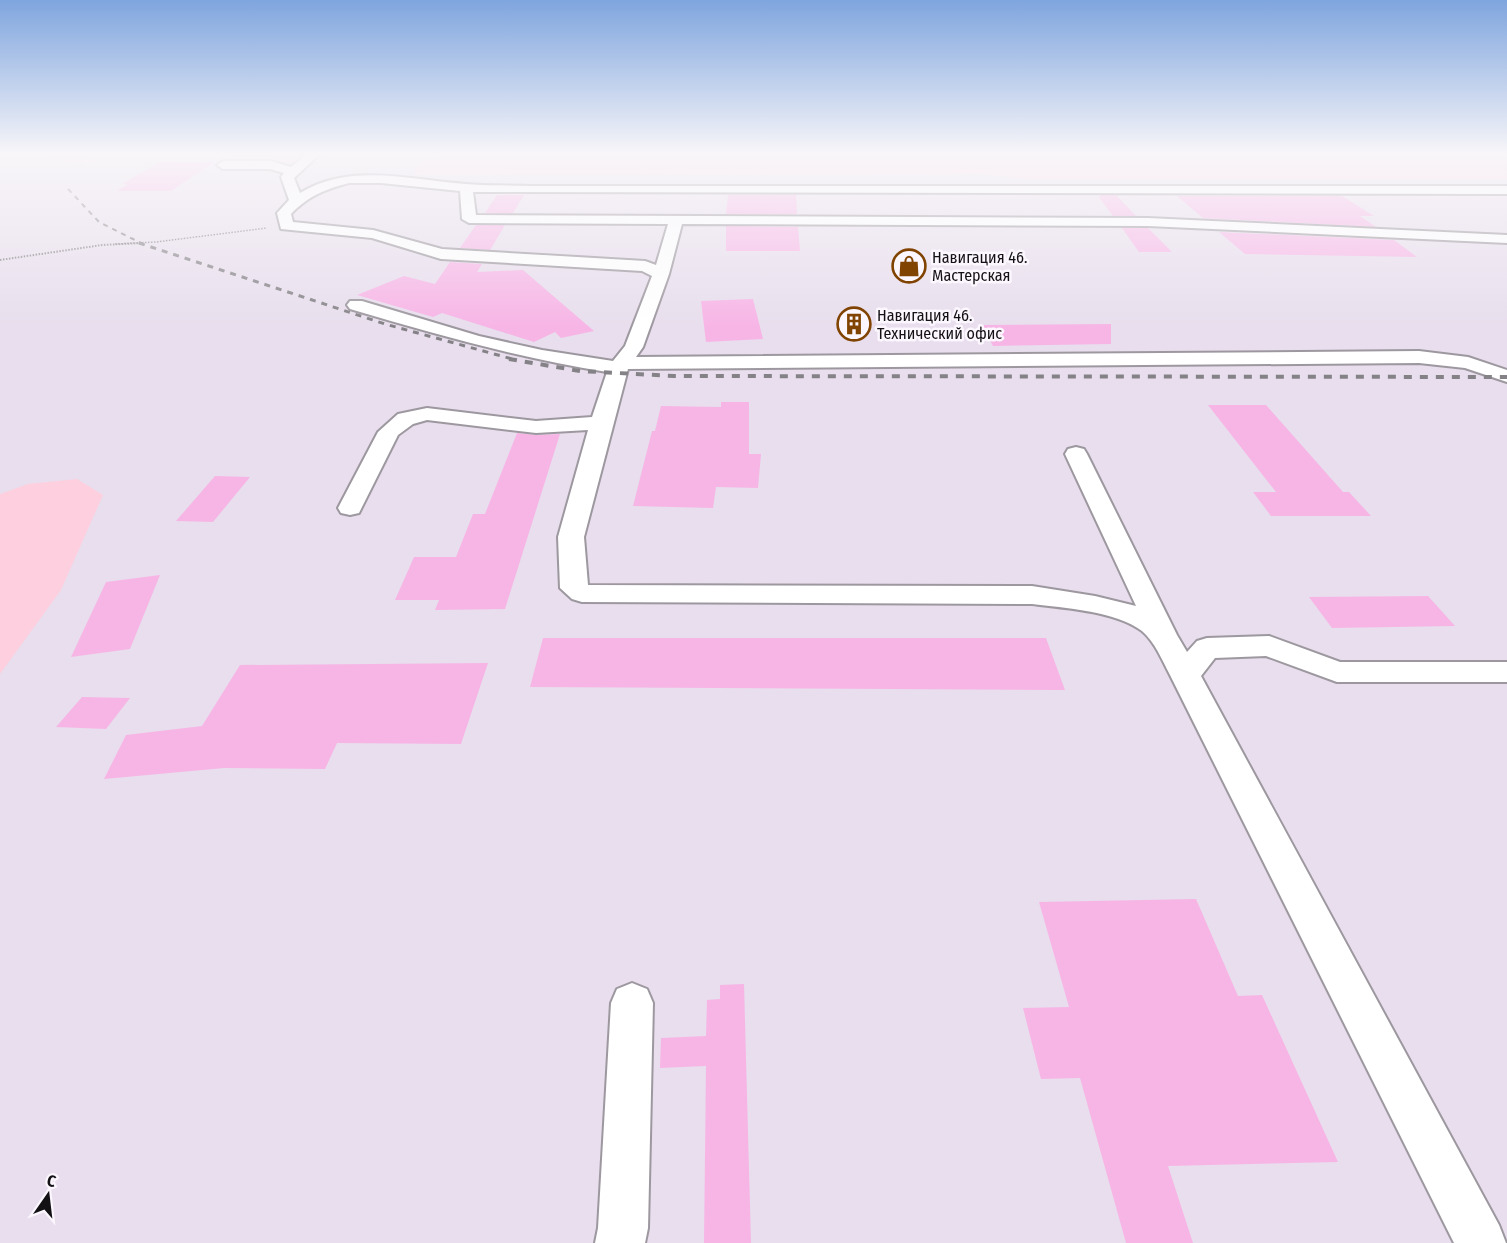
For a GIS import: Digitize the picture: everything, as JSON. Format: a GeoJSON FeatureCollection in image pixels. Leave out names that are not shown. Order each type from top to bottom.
{"type":"FeatureCollection","features":[{"type":"Feature","properties":{"kind":"street"},"geometry":{"type":"LineString","coordinates":[[286,211],[284,213],[286,226],[374,234],[441,254],[645,266],[661,274]]}},
{"type":"Feature","properties":{"kind":"street"},"geometry":{"type":"LineString","coordinates":[[468,211],[469,219],[1148,222],[1507,239]]}},
{"type":"Feature","properties":{"kind":"street"},"geometry":{"type":"LineString","coordinates":[[676,220],[661,274],[634,347],[620,365],[601,423],[571,537],[574,588],[582,593],[1032,595],[1078,601],[1120,611],[1150,623],[1166,642]]}},
{"type":"Feature","properties":{"kind":"street"},"geometry":{"type":"LineString","coordinates":[[356,305],[474,340],[542,356],[620,365],[1419,357],[1468,363],[1507,376]]}},
{"type":"Feature","properties":{"kind":"street"},"geometry":{"type":"LineString","coordinates":[[350,508],[389,432],[406,419],[427,414],[536,427],[601,423]]}},
{"type":"Feature","properties":{"kind":"street"},"geometry":{"type":"LineString","coordinates":[[1076,454],[1166,642],[1481,1243]]}},
{"type":"Feature","properties":{"kind":"street"},"geometry":{"type":"LineString","coordinates":[[1185,675],[1207,648],[1269,646],[1337,672],[1507,672]]}},
{"type":"Feature","properties":{"kind":"street"},"geometry":{"type":"LineString","coordinates":[[620,1243],[623,1228],[632,1003]]}},
{"type":"Feature","properties":{"kind":"path"},"geometry":{"type":"LineString","coordinates":[[0,260],[102,245],[156,242],[286,226]]}},
{"type":"Feature","properties":{"kind":"shaded area"},"geometry":{"type":"Polygon","coordinates":[[[0,211],[1507,211],[1507,1243],[0,1243],[0,211]]]}},
{"type":"Feature","properties":{"kind":"shaded area"},"geometry":{"type":"Polygon","coordinates":[[[77,479],[103,495],[61,590],[0,674],[0,494],[28,484],[77,479]]]}},
{"type":"Feature","properties":{"kind":"building"},"geometry":{"type":"Polygon","coordinates":[[[486,211],[514,211],[513,213],[485,213],[486,211]]]}},
{"type":"Feature","properties":{"kind":"building"},"geometry":{"type":"Polygon","coordinates":[[[726,211],[797,211],[797,214],[726,214],[726,211]]]}},
{"type":"Feature","properties":{"kind":"building"},"geometry":{"type":"Polygon","coordinates":[[[1109,211],[1131,211],[1136,216],[1113,216],[1109,211]]]}},
{"type":"Feature","properties":{"kind":"building"},"geometry":{"type":"Polygon","coordinates":[[[1195,211],[1366,211],[1374,216],[1360,216],[1376,227],[1203,218],[1195,211]]]}},
{"type":"Feature","properties":{"kind":"building"},"geometry":{"type":"Polygon","coordinates":[[[476,225],[505,225],[490,250],[460,248],[476,225]]]}},
{"type":"Feature","properties":{"kind":"building"},"geometry":{"type":"Polygon","coordinates":[[[726,226],[798,227],[800,251],[726,251],[726,226]]]}},
{"type":"Feature","properties":{"kind":"building"},"geometry":{"type":"Polygon","coordinates":[[[1122,228],[1148,228],[1172,252],[1139,252],[1122,228]]]}},
{"type":"Feature","properties":{"kind":"building"},"geometry":{"type":"Polygon","coordinates":[[[1219,232],[1394,240],[1417,257],[1245,254],[1219,232]]]}},
{"type":"Feature","properties":{"kind":"building"},"geometry":{"type":"Polygon","coordinates":[[[450,262],[482,264],[477,272],[523,270],[594,331],[561,338],[555,332],[534,342],[442,313],[433,317],[357,295],[404,276],[435,284],[450,262]]]}},
{"type":"Feature","properties":{"kind":"building"},"geometry":{"type":"Polygon","coordinates":[[[753,299],[763,339],[706,342],[701,301],[753,299]]]}},
{"type":"Feature","properties":{"kind":"building"},"geometry":{"type":"Polygon","coordinates":[[[1111,324],[1111,344],[993,346],[982,325],[1111,324]]]}},
{"type":"Feature","properties":{"kind":"building"},"geometry":{"type":"Polygon","coordinates":[[[721,402],[749,402],[749,454],[761,454],[758,488],[716,487],[713,508],[633,506],[652,431],[655,431],[661,406],[721,407],[721,402]]]}},
{"type":"Feature","properties":{"kind":"building"},"geometry":{"type":"Polygon","coordinates":[[[1208,405],[1266,405],[1343,492],[1349,492],[1371,516],[1271,516],[1253,492],[1276,492],[1208,405]]]}},
{"type":"Feature","properties":{"kind":"building"},"geometry":{"type":"Polygon","coordinates":[[[517,433],[560,434],[505,609],[435,610],[439,600],[395,600],[414,557],[456,557],[473,514],[485,514],[517,433]]]}},
{"type":"Feature","properties":{"kind":"building"},"geometry":{"type":"Polygon","coordinates":[[[215,476],[250,477],[213,522],[176,521],[215,476]]]}},
{"type":"Feature","properties":{"kind":"building"},"geometry":{"type":"Polygon","coordinates":[[[160,575],[130,649],[71,657],[106,582],[160,575]]]}},
{"type":"Feature","properties":{"kind":"building"},"geometry":{"type":"Polygon","coordinates":[[[1428,596],[1455,626],[1332,628],[1309,597],[1428,596]]]}},
{"type":"Feature","properties":{"kind":"building"},"geometry":{"type":"Polygon","coordinates":[[[543,638],[1046,638],[1065,690],[530,687],[543,638]]]}},
{"type":"Feature","properties":{"kind":"building"},"geometry":{"type":"Polygon","coordinates":[[[488,663],[461,744],[337,743],[325,769],[224,768],[104,779],[126,735],[202,726],[240,665],[488,663]]]}},
{"type":"Feature","properties":{"kind":"building"},"geometry":{"type":"Polygon","coordinates":[[[82,697],[130,698],[106,729],[56,727],[82,697]]]}},
{"type":"Feature","properties":{"kind":"building"},"geometry":{"type":"Polygon","coordinates":[[[1196,899],[1238,996],[1262,995],[1338,1162],[1168,1166],[1193,1243],[1126,1243],[1080,1078],[1041,1079],[1023,1008],[1069,1007],[1039,902],[1196,899]]]}},
{"type":"Feature","properties":{"kind":"building"},"geometry":{"type":"Polygon","coordinates":[[[744,984],[751,1243],[704,1243],[706,1066],[660,1068],[661,1038],[706,1036],[707,1000],[720,999],[720,985],[744,984]]]}},
{"type":"Feature","properties":{"kind":"railway"},"geometry":{"type":"LineString","coordinates":[[89,211],[99,222],[143,244]]}},
{"type":"Feature","properties":{"kind":"railway"},"geometry":{"type":"LineString","coordinates":[[139,243],[385,324],[516,360]]}},
{"type":"Feature","properties":{"kind":"railway"},"geometry":{"type":"LineString","coordinates":[[509,359],[580,371],[674,376],[1507,377]]}},
{"type":"Feature","properties":{"kind":"place","name":"Навигация 46. Мастерская"},"geometry":{"type":"Point","coordinates":[909,266]}},
{"type":"Feature","properties":{"kind":"place","name":"Навигация 46. Технический офис"},"geometry":{"type":"Point","coordinates":[854,324]}}]}
